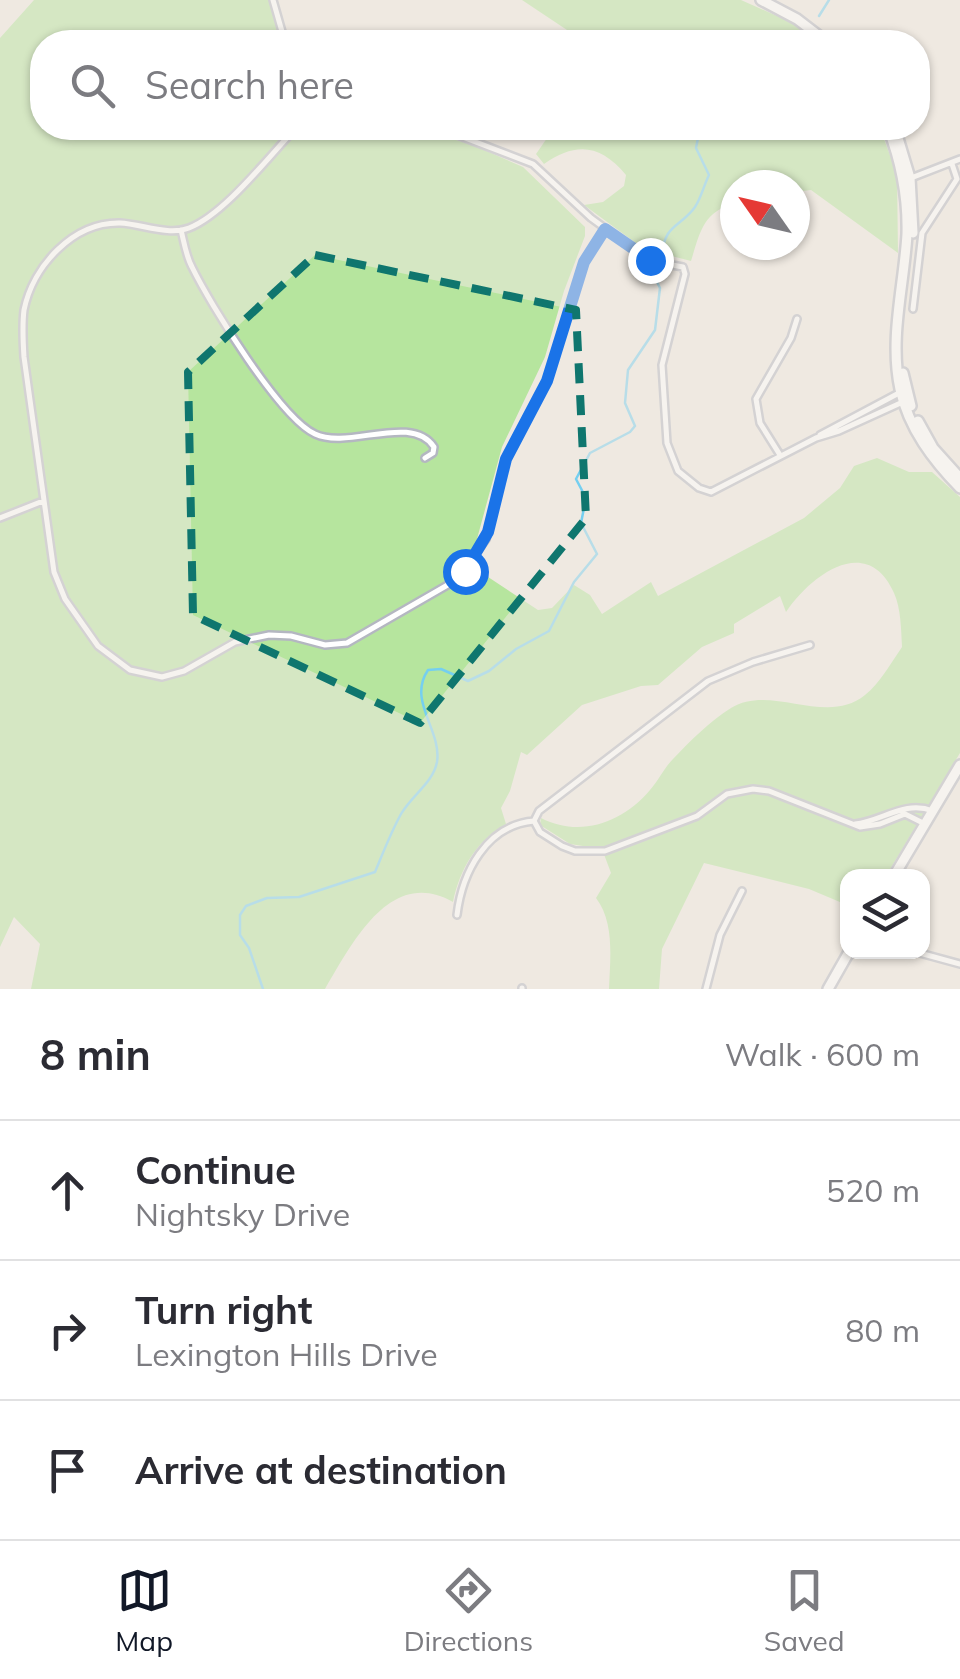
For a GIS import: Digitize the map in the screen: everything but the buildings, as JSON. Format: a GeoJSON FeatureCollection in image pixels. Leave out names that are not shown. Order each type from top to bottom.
{"type":"FeatureCollection","features":[{"type":"Feature","properties":{"kind":"main road"},"geometry":{"type":"LineString","coordinates":[[760,0],[812,30]]}},
{"type":"Feature","properties":{"kind":"main road"},"geometry":{"type":"LineString","coordinates":[[770,0],[818,30]]}},
{"type":"Feature","properties":{"kind":"main road"},"geometry":{"type":"LineString","coordinates":[[896,140],[907,179],[913,233],[902,336],[905,396],[925,448],[960,488]]}},
{"type":"Feature","properties":{"kind":"main road"},"geometry":{"type":"LineString","coordinates":[[905,396],[933,448],[960,478]]}},
{"type":"Feature","properties":{"kind":"main road"},"geometry":{"type":"LineString","coordinates":[[898,869],[960,765]]}},
{"type":"Feature","properties":{"kind":"main road"},"geometry":{"type":"LineString","coordinates":[[828,989],[845,959]]}},
{"type":"Feature","properties":{"kind":"street"},"geometry":{"type":"LineString","coordinates":[[273,0],[282,30]]}},
{"type":"Feature","properties":{"kind":"street"},"geometry":{"type":"LineString","coordinates":[[285,140],[216,212],[181,230],[106,224],[62,246],[36,279],[27,300],[22,330],[54,572],[65,599],[98,646],[130,670],[162,678],[184,671],[235,642],[269,635],[291,636],[320,645],[346,644],[458,579],[488,532],[506,459],[547,381],[584,262],[605,229]]}},
{"type":"Feature","properties":{"kind":"street"},"geometry":{"type":"LineString","coordinates":[[471,140],[534,164],[605,229],[655,263],[680,266],[685,271],[662,364],[667,444],[678,472],[699,488],[710,492],[905,396]]}},
{"type":"Feature","properties":{"kind":"street"},"geometry":{"type":"LineString","coordinates":[[907,179],[960,159]]}},
{"type":"Feature","properties":{"kind":"street"},"geometry":{"type":"LineString","coordinates":[[913,309],[922,234],[956,180],[952,164]]}},
{"type":"Feature","properties":{"kind":"street"},"geometry":{"type":"LineString","coordinates":[[181,230],[190,265],[238,346],[309,431],[324,437],[393,432],[420,435],[434,446],[425,458]]}},
{"type":"Feature","properties":{"kind":"street"},"geometry":{"type":"LineString","coordinates":[[780,455],[760,422],[756,399],[791,338],[797,319]]}},
{"type":"Feature","properties":{"kind":"street"},"geometry":{"type":"LineString","coordinates":[[0,518],[43,501]]}},
{"type":"Feature","properties":{"kind":"street"},"geometry":{"type":"LineString","coordinates":[[457,915],[462,884],[477,856],[498,835],[534,821],[538,811],[708,681],[810,645]]}},
{"type":"Feature","properties":{"kind":"street"},"geometry":{"type":"LineString","coordinates":[[534,821],[540,832],[562,846],[605,851],[697,816],[727,794],[754,789],[769,791],[852,824],[871,826],[905,814],[925,824]]}},
{"type":"Feature","properties":{"kind":"street"},"geometry":{"type":"LineString","coordinates":[[852,824],[874,822],[907,808],[932,812]]}},
{"type":"Feature","properties":{"kind":"street"},"geometry":{"type":"LineString","coordinates":[[706,989],[720,934],[742,891]]}},
{"type":"Feature","properties":{"kind":"street"},"geometry":{"type":"LineString","coordinates":[[930,956],[960,964]]}},
{"type":"Feature","properties":{"kind":"highlighted area"},"geometry":{"type":"Polygon","coordinates":[[[315,255],[576,310],[586,518],[420,723],[193,615],[188,372],[315,255]]]}},
{"type":"Feature","properties":{"kind":"green space"},"geometry":{"type":"Polygon","coordinates":[[[34,0],[270,0],[278,30],[30,30],[30,140],[456,140],[523,167],[585,227],[545,357],[502,447],[474,550],[479,571],[538,610],[552,608],[574,585],[590,595],[602,614],[651,582],[658,596],[804,518],[840,488],[854,466],[877,458],[909,472],[932,472],[960,497],[960,753],[890,869],[840,869],[840,902],[809,889],[704,863],[662,949],[659,989],[609,989],[609,930],[596,898],[611,873],[602,849],[570,844],[540,825],[541,818],[585,827],[627,811],[700,732],[731,708],[763,700],[833,707],[850,704],[865,695],[902,647],[894,593],[883,575],[869,565],[839,566],[824,574],[786,612],[780,596],[734,624],[734,633],[702,647],[658,685],[641,686],[582,705],[527,755],[521,752],[501,808],[506,824],[471,857],[453,902],[431,894],[410,894],[392,902],[361,932],[325,989],[31,989],[40,944],[14,917],[0,947],[0,38],[34,0]]]}},
{"type":"Feature","properties":{"kind":"green space"},"geometry":{"type":"Polygon","coordinates":[[[522,0],[741,0],[802,30],[567,30],[522,0]]]}},
{"type":"Feature","properties":{"kind":"green space"},"geometry":{"type":"Polygon","coordinates":[[[546,140],[884,140],[897,174],[898,253],[810,190],[810,170],[720,170],[720,210],[700,232],[691,261],[644,249],[584,205],[603,202],[624,186],[626,175],[607,157],[577,150],[544,164],[536,154],[546,140]]]}},
{"type":"Feature","properties":{"kind":"waterway"},"geometry":{"type":"LineString","coordinates":[[819,16],[829,0]]}},
{"type":"Feature","properties":{"kind":"waterway"},"geometry":{"type":"LineString","coordinates":[[662,255],[666,237],[695,207],[709,175],[696,148],[698,140]]}},
{"type":"Feature","properties":{"kind":"waterway"},"geometry":{"type":"LineString","coordinates":[[263,989],[249,948],[240,935],[240,915],[246,906],[267,898],[299,897],[375,872],[401,814],[431,776],[437,762],[435,738],[421,693],[428,670],[441,669],[468,681],[549,631],[574,582],[597,554],[581,523],[586,498],[576,479],[590,453],[635,426],[625,403],[628,370],[655,330],[658,270]]}},
{"type":"Feature","properties":{"kind":"route"},"geometry":{"type":"LineString","coordinates":[[465,571],[486,539],[502,470],[547,381],[590,251],[605,229],[650,260]]}}]}
